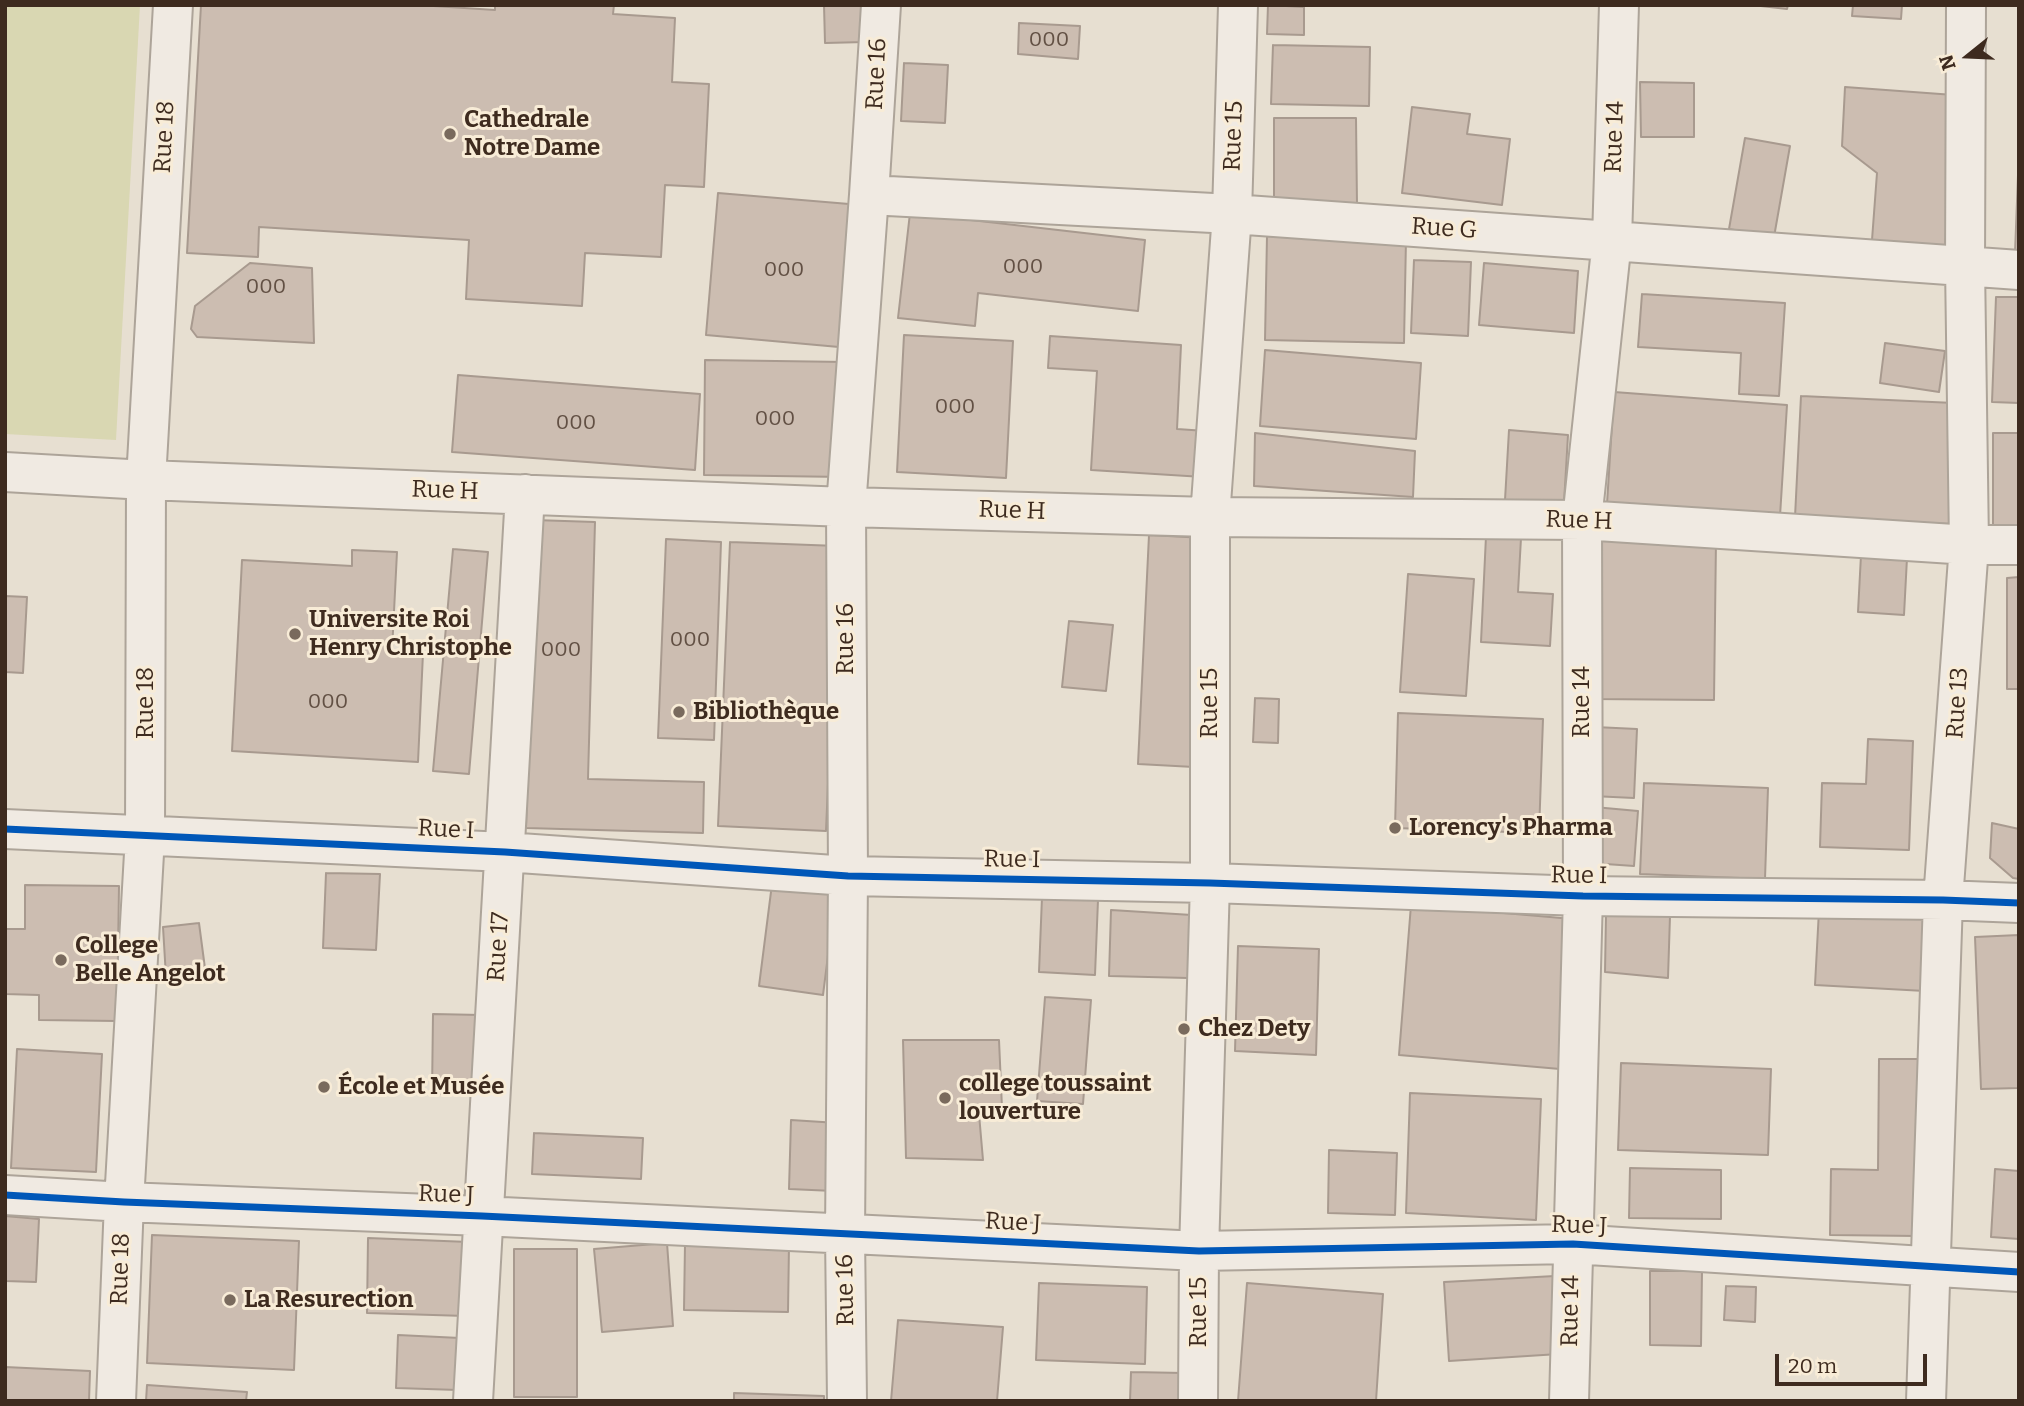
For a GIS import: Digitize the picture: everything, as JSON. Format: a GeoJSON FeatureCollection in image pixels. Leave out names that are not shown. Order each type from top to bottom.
{"type":"FeatureCollection","features":[{"type":"Feature","properties":{"kind":"street","name":"Rue 18"},"geometry":{"type":"LineString","coordinates":[[116,1401],[124,1202],[145,836],[146,480],[173,5]]}},
{"type":"Feature","properties":{"kind":"street","name":"Rue 16"},"geometry":{"type":"LineString","coordinates":[[847,1401],[846,507],[881,5]]}},
{"type":"Feature","properties":{"kind":"street","name":"Rue 15"},"geometry":{"type":"LineString","coordinates":[[1198,1401],[1199,1251],[1210,883],[1210,517],[1232,214],[1238,5]]}},
{"type":"Feature","properties":{"kind":"street","name":"Rue 14"},"geometry":{"type":"LineString","coordinates":[[1569,1401],[1583,896],[1582,520],[1612,240],[1619,5]]}},
{"type":"Feature","properties":{"kind":"street","name":"Rue 13"},"geometry":{"type":"LineString","coordinates":[[1926,1401],[1943,900],[1969,545],[1965,265],[1966,5]]}},
{"type":"Feature","properties":{"kind":"street","name":"Rue G"},"geometry":{"type":"LineString","coordinates":[[869,195],[1232,214],[2019,270]]}},
{"type":"Feature","properties":{"kind":"street","name":"Rue H"},"geometry":{"type":"LineString","coordinates":[[5,472],[146,480],[846,507],[1210,517],[1582,520],[1969,545],[2019,545]]}},
{"type":"Feature","properties":{"kind":"street","name":"Rue 17"},"geometry":{"type":"LineString","coordinates":[[473,1401],[525,494]]}},
{"type":"Feature","properties":{"kind":"street","name":"Rue I"},"geometry":{"type":"LineString","coordinates":[[5,829],[505,852],[848,876],[1210,883],[1583,896],[2019,903]]}},
{"type":"Feature","properties":{"kind":"street","name":"Rue J"},"geometry":{"type":"LineString","coordinates":[[5,1195],[1199,1251],[1573,1244],[2019,1272]]}},
{"type":"Feature","properties":{"kind":"shaded area"},"geometry":{"type":"Polygon","coordinates":[[[5,5],[140,5],[116,440],[5,434],[5,5]]]}},
{"type":"Feature","properties":{"kind":"building","name":"Cathedrale Notre Dame"},"geometry":{"type":"Polygon","coordinates":[[[201,5],[418,5],[495,10],[495,5],[614,5],[613,14],[675,18],[672,82],[709,84],[704,187],[665,185],[661,257],[585,253],[582,306],[466,299],[469,240],[259,227],[258,257],[187,253],[201,5]]]}},
{"type":"Feature","properties":{"kind":"building"},"geometry":{"type":"Polygon","coordinates":[[[824,5],[863,5],[865,42],[825,43],[824,5]]]}},
{"type":"Feature","properties":{"kind":"building"},"geometry":{"type":"Polygon","coordinates":[[[1268,5],[1304,7],[1304,35],[1267,34],[1268,5]]]}},
{"type":"Feature","properties":{"kind":"building"},"geometry":{"type":"Polygon","coordinates":[[[1752,5],[1788,5],[1787,9],[1752,5]]]}},
{"type":"Feature","properties":{"kind":"building"},"geometry":{"type":"Polygon","coordinates":[[[1853,5],[1902,5],[1901,19],[1852,16],[1853,5]]]}},
{"type":"Feature","properties":{"kind":"building"},"geometry":{"type":"Polygon","coordinates":[[[1019,23],[1080,26],[1078,59],[1018,54],[1019,23]]]}},
{"type":"Feature","properties":{"kind":"building"},"geometry":{"type":"Polygon","coordinates":[[[1273,45],[1370,47],[1369,106],[1271,104],[1273,45]]]}},
{"type":"Feature","properties":{"kind":"building"},"geometry":{"type":"Polygon","coordinates":[[[904,63],[948,65],[945,123],[901,121],[904,63]]]}},
{"type":"Feature","properties":{"kind":"building"},"geometry":{"type":"Polygon","coordinates":[[[1640,82],[1694,83],[1694,137],[1641,137],[1640,82]]]}},
{"type":"Feature","properties":{"kind":"building"},"geometry":{"type":"Polygon","coordinates":[[[1845,87],[1954,95],[1945,249],[1872,240],[1877,173],[1842,146],[1845,87]]]}},
{"type":"Feature","properties":{"kind":"building"},"geometry":{"type":"Polygon","coordinates":[[[1412,107],[1470,114],[1467,134],[1510,139],[1502,205],[1402,193],[1412,107]]]}},
{"type":"Feature","properties":{"kind":"building"},"geometry":{"type":"Polygon","coordinates":[[[1274,118],[1356,118],[1357,205],[1274,205],[1274,118]]]}},
{"type":"Feature","properties":{"kind":"building"},"geometry":{"type":"Polygon","coordinates":[[[1745,138],[1790,146],[1774,237],[1729,229],[1745,138]]]}},
{"type":"Feature","properties":{"kind":"building"},"geometry":{"type":"Polygon","coordinates":[[[2019,149],[2019,253],[2015,253],[2019,149]]]}},
{"type":"Feature","properties":{"kind":"building"},"geometry":{"type":"Polygon","coordinates":[[[718,193],[861,205],[850,348],[706,335],[718,193]]]}},
{"type":"Feature","properties":{"kind":"building"},"geometry":{"type":"Polygon","coordinates":[[[910,213],[1145,240],[1138,311],[978,293],[975,326],[898,318],[910,213]]]}},
{"type":"Feature","properties":{"kind":"building"},"geometry":{"type":"Polygon","coordinates":[[[1267,236],[1406,239],[1404,343],[1265,340],[1267,236]]]}},
{"type":"Feature","properties":{"kind":"building"},"geometry":{"type":"Polygon","coordinates":[[[1414,260],[1471,262],[1468,336],[1411,333],[1414,260]]]}},
{"type":"Feature","properties":{"kind":"building"},"geometry":{"type":"Polygon","coordinates":[[[250,263],[312,268],[314,343],[197,337],[191,329],[195,306],[250,263]]]}},
{"type":"Feature","properties":{"kind":"building"},"geometry":{"type":"Polygon","coordinates":[[[1484,263],[1578,271],[1574,333],[1479,325],[1484,263]]]}},
{"type":"Feature","properties":{"kind":"building"},"geometry":{"type":"Polygon","coordinates":[[[1642,294],[1785,303],[1779,396],[1739,394],[1741,353],[1638,347],[1642,294]]]}},
{"type":"Feature","properties":{"kind":"building"},"geometry":{"type":"Polygon","coordinates":[[[1996,297],[2019,297],[2019,403],[1992,402],[1996,297]]]}},
{"type":"Feature","properties":{"kind":"building"},"geometry":{"type":"Polygon","coordinates":[[[904,335],[1013,341],[1006,478],[897,472],[904,335]]]}},
{"type":"Feature","properties":{"kind":"building"},"geometry":{"type":"Polygon","coordinates":[[[1050,336],[1181,345],[1177,429],[1206,431],[1203,477],[1091,470],[1097,371],[1048,368],[1050,336]]]}},
{"type":"Feature","properties":{"kind":"building"},"geometry":{"type":"Polygon","coordinates":[[[1885,343],[1945,351],[1939,392],[1880,383],[1885,343]]]}},
{"type":"Feature","properties":{"kind":"building"},"geometry":{"type":"Polygon","coordinates":[[[1265,350],[1421,363],[1416,439],[1260,426],[1265,350]]]}},
{"type":"Feature","properties":{"kind":"building"},"geometry":{"type":"Polygon","coordinates":[[[705,360],[846,362],[845,477],[704,475],[705,360]]]}},
{"type":"Feature","properties":{"kind":"building"},"geometry":{"type":"Polygon","coordinates":[[[458,375],[700,394],[695,470],[452,452],[458,375]]]}},
{"type":"Feature","properties":{"kind":"building"},"geometry":{"type":"Polygon","coordinates":[[[1614,392],[1787,405],[1780,516],[1607,504],[1614,392]]]}},
{"type":"Feature","properties":{"kind":"building"},"geometry":{"type":"Polygon","coordinates":[[[1801,396],[1954,403],[1949,524],[1795,517],[1801,396]]]}},
{"type":"Feature","properties":{"kind":"building"},"geometry":{"type":"Polygon","coordinates":[[[1509,430],[1568,435],[1564,503],[1505,500],[1509,430]]]}},
{"type":"Feature","properties":{"kind":"building"},"geometry":{"type":"Polygon","coordinates":[[[1255,433],[1415,451],[1413,497],[1254,486],[1255,433]]]}},
{"type":"Feature","properties":{"kind":"building"},"geometry":{"type":"Polygon","coordinates":[[[1993,433],[2019,433],[2019,527],[1993,527],[1993,433]]]}},
{"type":"Feature","properties":{"kind":"building"},"geometry":{"type":"Polygon","coordinates":[[[534,520],[595,522],[588,779],[704,782],[703,833],[526,828],[534,520]]]}},
{"type":"Feature","properties":{"kind":"building"},"geometry":{"type":"Polygon","coordinates":[[[1149,535],[1205,538],[1194,767],[1138,764],[1149,535]]]}},
{"type":"Feature","properties":{"kind":"building"},"geometry":{"type":"Polygon","coordinates":[[[1486,536],[1521,538],[1518,592],[1553,594],[1550,646],[1481,642],[1486,536]]]}},
{"type":"Feature","properties":{"kind":"building"},"geometry":{"type":"Polygon","coordinates":[[[1594,538],[1716,540],[1714,700],[1592,699],[1594,538]]]}},
{"type":"Feature","properties":{"kind":"building"},"geometry":{"type":"Polygon","coordinates":[[[666,539],[721,542],[714,740],[658,738],[666,539]]]}},
{"type":"Feature","properties":{"kind":"building"},"geometry":{"type":"Polygon","coordinates":[[[730,542],[838,546],[826,831],[718,826],[730,542]]]}},
{"type":"Feature","properties":{"kind":"building"},"geometry":{"type":"Polygon","coordinates":[[[453,549],[488,552],[469,774],[433,771],[453,549]]]}},
{"type":"Feature","properties":{"kind":"building"},"geometry":{"type":"Polygon","coordinates":[[[352,550],[397,552],[392,651],[423,653],[418,762],[232,751],[242,560],[352,566],[352,550]]]}},
{"type":"Feature","properties":{"kind":"building"},"geometry":{"type":"Polygon","coordinates":[[[1861,555],[1907,558],[1904,615],[1858,612],[1861,555]]]}},
{"type":"Feature","properties":{"kind":"building"},"geometry":{"type":"Polygon","coordinates":[[[1408,574],[1474,579],[1466,696],[1400,692],[1408,574]]]}},
{"type":"Feature","properties":{"kind":"building"},"geometry":{"type":"Polygon","coordinates":[[[2019,577],[2019,689],[2007,689],[2007,578],[2019,577]]]}},
{"type":"Feature","properties":{"kind":"building"},"geometry":{"type":"Polygon","coordinates":[[[5,596],[27,597],[23,673],[5,672],[5,596]]]}},
{"type":"Feature","properties":{"kind":"building"},"geometry":{"type":"Polygon","coordinates":[[[1069,621],[1113,625],[1106,691],[1062,687],[1069,621]]]}},
{"type":"Feature","properties":{"kind":"building"},"geometry":{"type":"Polygon","coordinates":[[[1255,698],[1279,699],[1278,743],[1253,742],[1255,698]]]}},
{"type":"Feature","properties":{"kind":"building"},"geometry":{"type":"Polygon","coordinates":[[[1398,713],[1543,719],[1539,833],[1395,828],[1398,713]]]}},
{"type":"Feature","properties":{"kind":"building"},"geometry":{"type":"Polygon","coordinates":[[[1595,727],[1637,729],[1634,798],[1592,796],[1595,727]]]}},
{"type":"Feature","properties":{"kind":"building"},"geometry":{"type":"Polygon","coordinates":[[[1868,739],[1913,741],[1909,850],[1820,847],[1822,783],[1866,784],[1868,739]]]}},
{"type":"Feature","properties":{"kind":"building"},"geometry":{"type":"Polygon","coordinates":[[[1644,783],[1768,788],[1765,879],[1640,874],[1644,783]]]}},
{"type":"Feature","properties":{"kind":"building"},"geometry":{"type":"Polygon","coordinates":[[[1594,807],[1638,811],[1634,866],[1591,863],[1594,807]]]}},
{"type":"Feature","properties":{"kind":"building"},"geometry":{"type":"Polygon","coordinates":[[[1992,823],[2019,829],[2019,879],[2013,878],[1990,858],[1992,823]]]}},
{"type":"Feature","properties":{"kind":"building"},"geometry":{"type":"Polygon","coordinates":[[[326,873],[380,874],[376,950],[323,948],[326,873]]]}},
{"type":"Feature","properties":{"kind":"building"},"geometry":{"type":"Polygon","coordinates":[[[772,884],[836,892],[823,995],[759,986],[772,884]]]}},
{"type":"Feature","properties":{"kind":"building"},"geometry":{"type":"Polygon","coordinates":[[[25,885],[119,886],[117,1021],[39,1020],[39,995],[5,994],[5,929],[25,929],[25,885]]]}},
{"type":"Feature","properties":{"kind":"building"},"geometry":{"type":"Polygon","coordinates":[[[1042,897],[1098,900],[1095,975],[1039,972],[1042,897]]]}},
{"type":"Feature","properties":{"kind":"building"},"geometry":{"type":"Polygon","coordinates":[[[1411,905],[1573,919],[1560,1069],[1399,1055],[1411,905]]]}},
{"type":"Feature","properties":{"kind":"building"},"geometry":{"type":"Polygon","coordinates":[[[1111,910],[1192,915],[1188,978],[1109,976],[1111,910]]]}},
{"type":"Feature","properties":{"kind":"building"},"geometry":{"type":"Polygon","coordinates":[[[1819,910],[1929,917],[1925,991],[1815,985],[1819,910]]]}},
{"type":"Feature","properties":{"kind":"building"},"geometry":{"type":"Polygon","coordinates":[[[1606,914],[1670,916],[1668,978],[1605,972],[1606,914]]]}},
{"type":"Feature","properties":{"kind":"building"},"geometry":{"type":"Polygon","coordinates":[[[199,923],[206,976],[166,977],[163,927],[199,923]]]}},
{"type":"Feature","properties":{"kind":"building"},"geometry":{"type":"Polygon","coordinates":[[[2019,935],[2019,1088],[1981,1089],[1975,937],[2019,935]]]}},
{"type":"Feature","properties":{"kind":"building"},"geometry":{"type":"Polygon","coordinates":[[[1238,946],[1319,949],[1316,1055],[1235,1051],[1238,946]]]}},
{"type":"Feature","properties":{"kind":"building"},"geometry":{"type":"Polygon","coordinates":[[[1045,997],[1091,1000],[1083,1104],[1037,1101],[1045,997]]]}},
{"type":"Feature","properties":{"kind":"building"},"geometry":{"type":"Polygon","coordinates":[[[433,1014],[481,1015],[480,1095],[432,1094],[433,1014]]]}},
{"type":"Feature","properties":{"kind":"building"},"geometry":{"type":"Polygon","coordinates":[[[903,1040],[999,1040],[1002,1108],[979,1114],[983,1160],[906,1158],[903,1040]]]}},
{"type":"Feature","properties":{"kind":"building"},"geometry":{"type":"Polygon","coordinates":[[[17,1049],[102,1054],[96,1172],[11,1168],[17,1049]]]}},
{"type":"Feature","properties":{"kind":"building"},"geometry":{"type":"Polygon","coordinates":[[[1879,1059],[1919,1059],[1917,1236],[1830,1235],[1831,1169],[1878,1170],[1879,1059]]]}},
{"type":"Feature","properties":{"kind":"building"},"geometry":{"type":"Polygon","coordinates":[[[1621,1063],[1771,1069],[1768,1155],[1618,1150],[1621,1063]]]}},
{"type":"Feature","properties":{"kind":"building"},"geometry":{"type":"Polygon","coordinates":[[[1410,1093],[1541,1099],[1536,1220],[1406,1213],[1410,1093]]]}},
{"type":"Feature","properties":{"kind":"building"},"geometry":{"type":"Polygon","coordinates":[[[791,1120],[838,1123],[834,1191],[789,1189],[791,1120]]]}},
{"type":"Feature","properties":{"kind":"building"},"geometry":{"type":"Polygon","coordinates":[[[534,1133],[643,1138],[641,1179],[532,1174],[534,1133]]]}},
{"type":"Feature","properties":{"kind":"building"},"geometry":{"type":"Polygon","coordinates":[[[1329,1150],[1397,1153],[1395,1215],[1328,1213],[1329,1150]]]}},
{"type":"Feature","properties":{"kind":"building"},"geometry":{"type":"Polygon","coordinates":[[[1630,1168],[1721,1170],[1721,1219],[1629,1218],[1630,1168]]]}},
{"type":"Feature","properties":{"kind":"building"},"geometry":{"type":"Polygon","coordinates":[[[1995,1169],[2019,1171],[2019,1239],[1991,1237],[1995,1169]]]}},
{"type":"Feature","properties":{"kind":"building"},"geometry":{"type":"Polygon","coordinates":[[[5,1216],[39,1219],[36,1282],[5,1281],[5,1216]]]}},
{"type":"Feature","properties":{"kind":"building"},"geometry":{"type":"Polygon","coordinates":[[[152,1235],[299,1241],[294,1370],[147,1363],[152,1235]]]}},
{"type":"Feature","properties":{"kind":"building"},"geometry":{"type":"Polygon","coordinates":[[[368,1238],[469,1242],[466,1316],[367,1313],[368,1238]]]}},
{"type":"Feature","properties":{"kind":"building"},"geometry":{"type":"Polygon","coordinates":[[[667,1243],[673,1326],[602,1332],[594,1249],[667,1243]]]}},
{"type":"Feature","properties":{"kind":"building"},"geometry":{"type":"Polygon","coordinates":[[[685,1244],[789,1245],[788,1312],[684,1310],[685,1244]]]}},
{"type":"Feature","properties":{"kind":"building"},"geometry":{"type":"Polygon","coordinates":[[[514,1249],[577,1249],[577,1397],[514,1397],[514,1249]]]}},
{"type":"Feature","properties":{"kind":"building"},"geometry":{"type":"Polygon","coordinates":[[[1650,1271],[1702,1271],[1701,1346],[1650,1345],[1650,1271]]]}},
{"type":"Feature","properties":{"kind":"building"},"geometry":{"type":"Polygon","coordinates":[[[1555,1276],[1559,1354],[1449,1361],[1444,1282],[1555,1276]]]}},
{"type":"Feature","properties":{"kind":"building"},"geometry":{"type":"Polygon","coordinates":[[[1039,1283],[1147,1287],[1145,1364],[1036,1360],[1039,1283]]]}},
{"type":"Feature","properties":{"kind":"building"},"geometry":{"type":"Polygon","coordinates":[[[1247,1283],[1383,1294],[1376,1401],[1238,1401],[1247,1283]]]}},
{"type":"Feature","properties":{"kind":"building"},"geometry":{"type":"Polygon","coordinates":[[[1726,1286],[1756,1287],[1755,1322],[1724,1320],[1726,1286]]]}},
{"type":"Feature","properties":{"kind":"building"},"geometry":{"type":"Polygon","coordinates":[[[898,1320],[1003,1327],[997,1401],[891,1401],[898,1320]]]}},
{"type":"Feature","properties":{"kind":"building"},"geometry":{"type":"Polygon","coordinates":[[[398,1335],[460,1338],[458,1390],[396,1388],[398,1335]]]}},
{"type":"Feature","properties":{"kind":"building"},"geometry":{"type":"Polygon","coordinates":[[[5,1367],[90,1371],[89,1401],[5,1401],[5,1367]]]}},
{"type":"Feature","properties":{"kind":"building"},"geometry":{"type":"Polygon","coordinates":[[[1131,1372],[1184,1373],[1184,1401],[1130,1401],[1131,1372]]]}},
{"type":"Feature","properties":{"kind":"building"},"geometry":{"type":"Polygon","coordinates":[[[147,1385],[247,1392],[246,1401],[146,1401],[147,1385]]]}},
{"type":"Feature","properties":{"kind":"building"},"geometry":{"type":"Polygon","coordinates":[[[734,1393],[824,1396],[824,1401],[734,1401],[734,1393]]]}},
{"type":"Feature","properties":{"kind":"cycle path"},"geometry":{"type":"LineString","coordinates":[[5,829],[505,852],[848,876],[1210,883],[1583,896],[2019,903]]}},
{"type":"Feature","properties":{"kind":"cycle path"},"geometry":{"type":"LineString","coordinates":[[5,1195],[1199,1251],[1573,1244],[2019,1272]]}},
{"type":"Feature","properties":{"kind":"place","name":"Cathedrale Notre Dame"},"geometry":{"type":"Point","coordinates":[450,134]}},
{"type":"Feature","properties":{"kind":"place","name":"Universite Roi Henry Christophe"},"geometry":{"type":"Point","coordinates":[295,634]}},
{"type":"Feature","properties":{"kind":"place","name":"Bibliothèque"},"geometry":{"type":"Point","coordinates":[679,712]}},
{"type":"Feature","properties":{"kind":"place","name":"Lorency's Pharma"},"geometry":{"type":"Point","coordinates":[1395,828]}},
{"type":"Feature","properties":{"kind":"place","name":"College Belle Angelot"},"geometry":{"type":"Point","coordinates":[61,960]}},
{"type":"Feature","properties":{"kind":"place","name":"Chez Dety"},"geometry":{"type":"Point","coordinates":[1184,1029]}},
{"type":"Feature","properties":{"kind":"place","name":"École et Musée"},"geometry":{"type":"Point","coordinates":[324,1087]}},
{"type":"Feature","properties":{"kind":"place","name":"college toussaint louverture"},"geometry":{"type":"Point","coordinates":[945,1098]}},
{"type":"Feature","properties":{"kind":"place","name":"La Resurection"},"geometry":{"type":"Point","coordinates":[230,1300]}}]}
